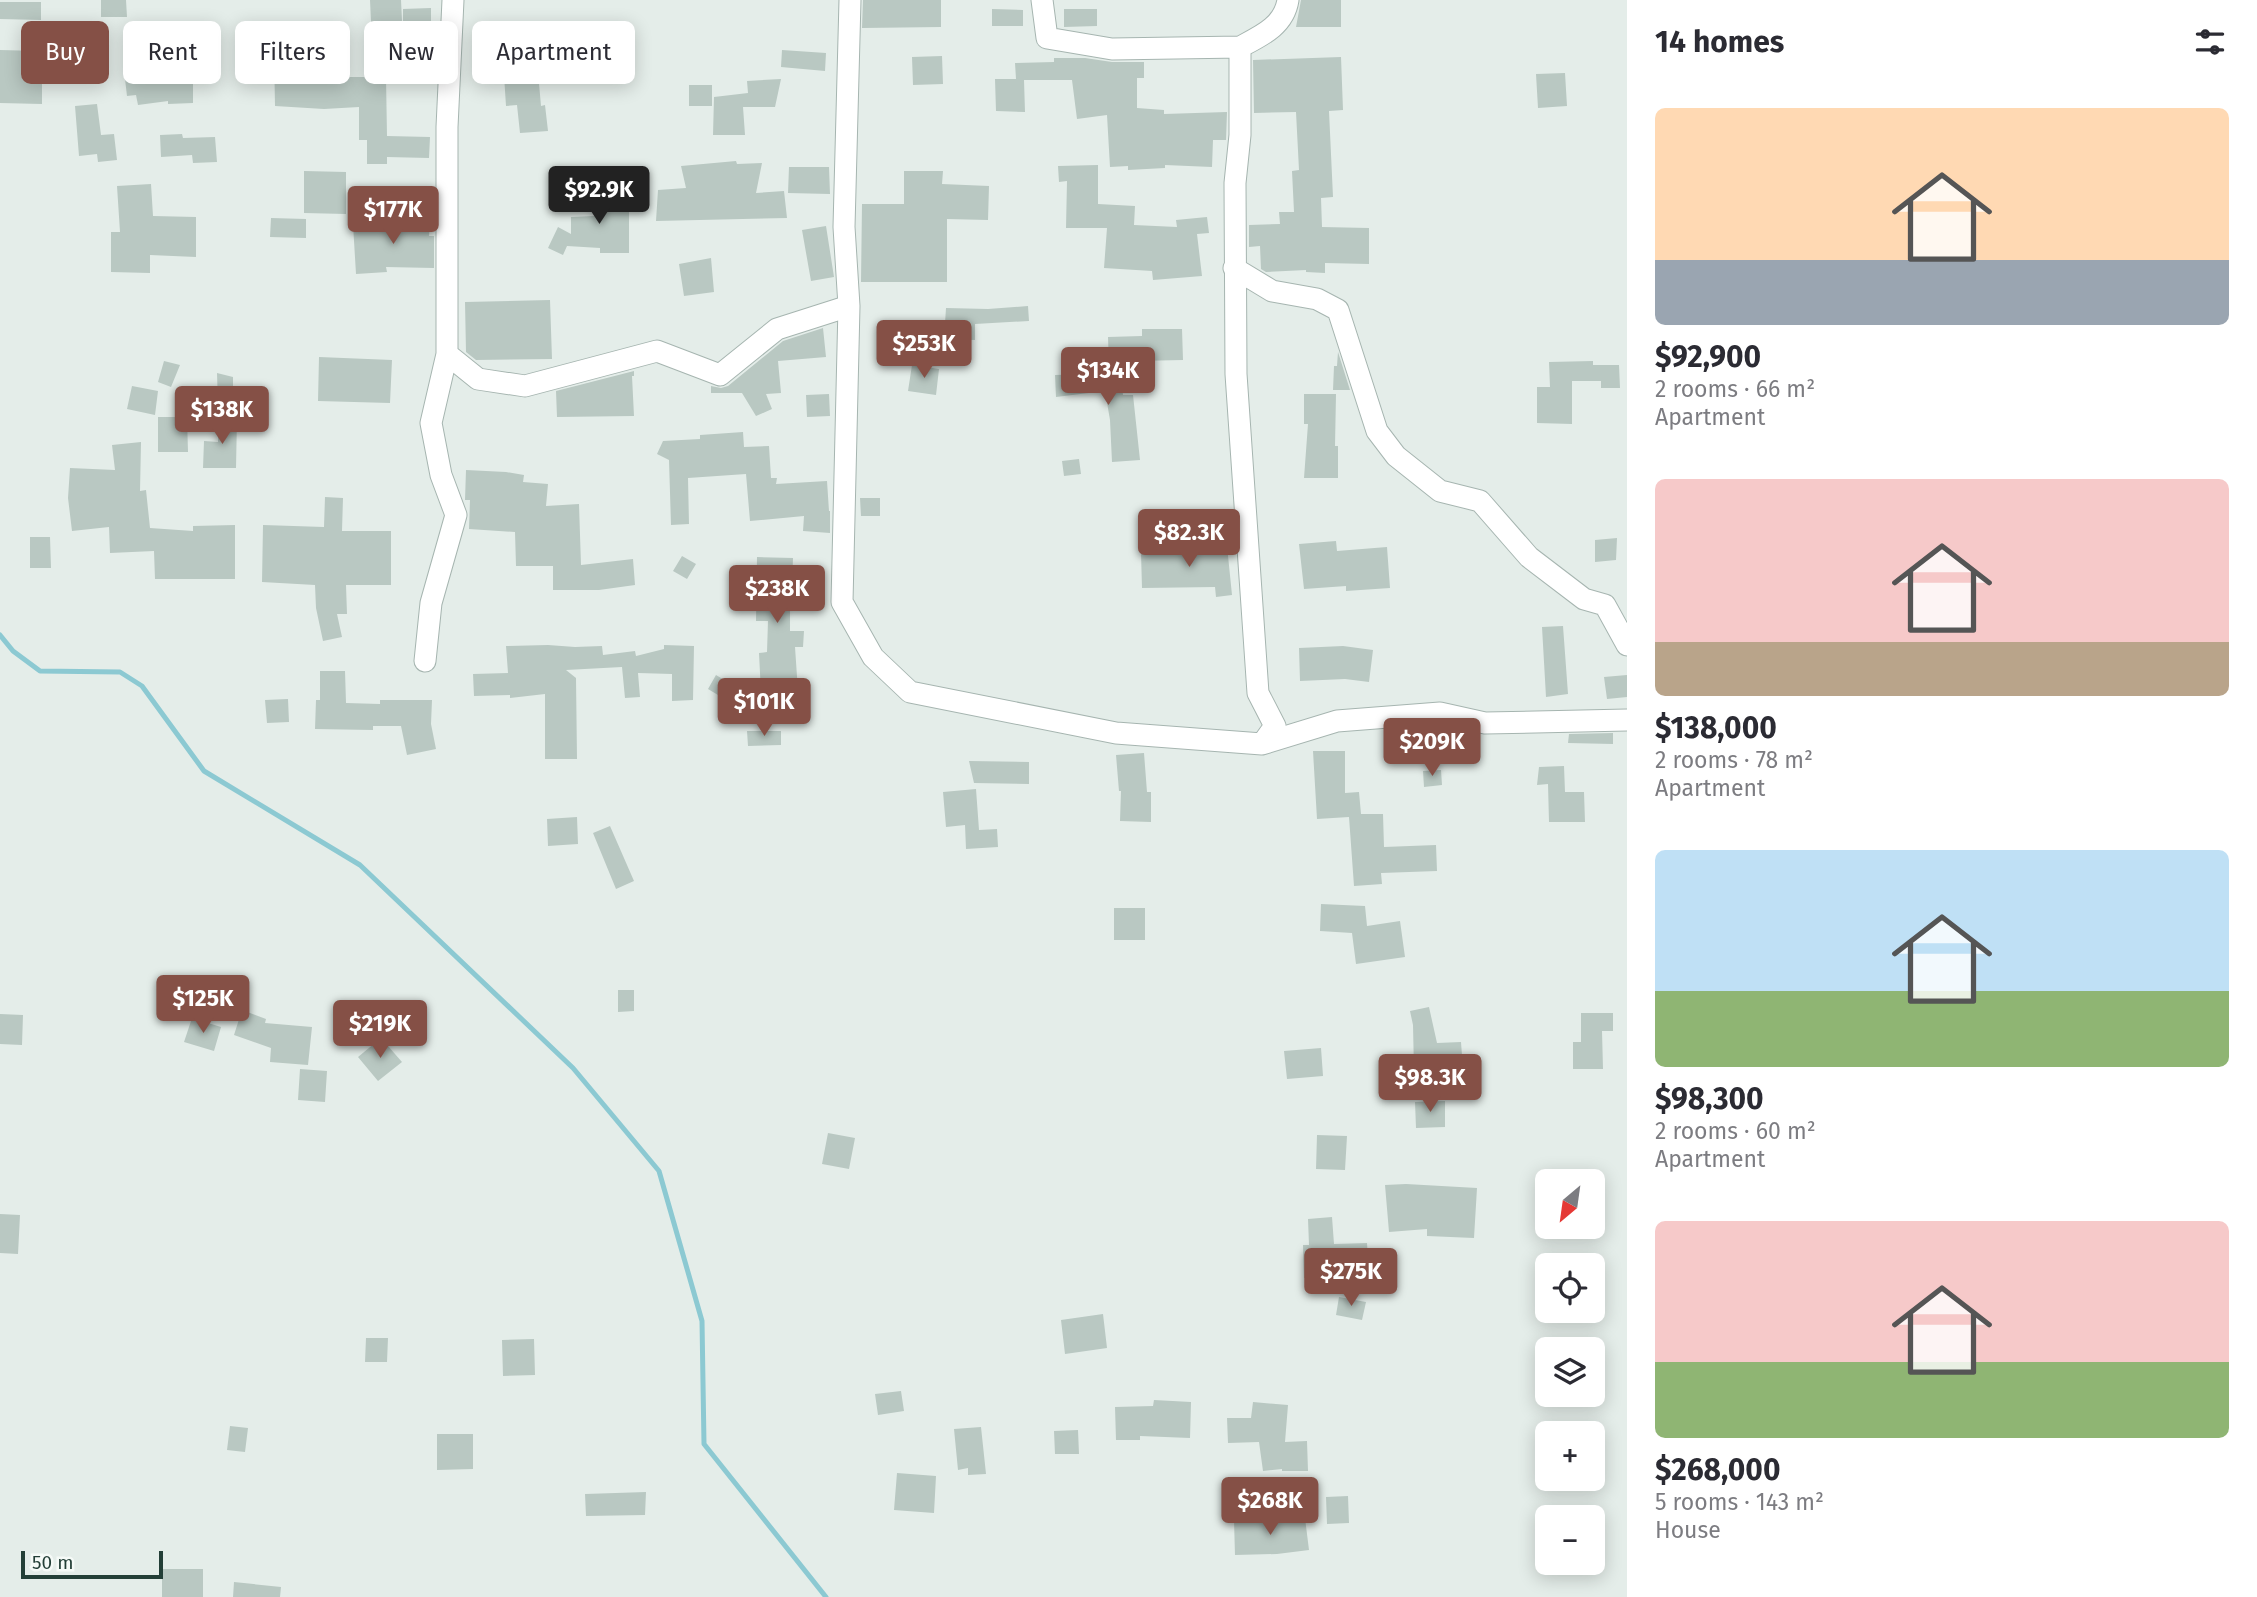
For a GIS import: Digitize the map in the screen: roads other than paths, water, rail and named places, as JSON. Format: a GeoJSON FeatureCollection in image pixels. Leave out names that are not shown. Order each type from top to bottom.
{"type":"FeatureCollection","features":[{"type":"Feature","properties":{"kind":"street"},"geometry":{"type":"LineString","coordinates":[[425,662],[431,603],[456,515],[441,475],[431,423],[447,354],[447,127],[453,0]]}},
{"type":"Feature","properties":{"kind":"street"},"geometry":{"type":"LineString","coordinates":[[850,0],[844,227],[849,306],[842,602],[873,657],[910,692],[1116,733],[1262,744],[1337,721],[1440,713],[1485,723],[1627,720]]}},
{"type":"Feature","properties":{"kind":"street"},"geometry":{"type":"LineString","coordinates":[[1042,0],[1047,38],[1112,49],[1240,47],[1273,29],[1287,7],[1288,0]]}},
{"type":"Feature","properties":{"kind":"street"},"geometry":{"type":"LineString","coordinates":[[1240,47],[1240,135],[1235,183],[1236,374],[1258,693],[1275,726],[1262,744]]}},
{"type":"Feature","properties":{"kind":"street"},"geometry":{"type":"LineString","coordinates":[[1234,268],[1272,291],[1317,299],[1338,310],[1377,431],[1396,456],[1440,491],[1480,501],[1529,557],[1584,599],[1605,605],[1627,645]]}},
{"type":"Feature","properties":{"kind":"street"},"geometry":{"type":"LineString","coordinates":[[447,354],[478,379],[525,386],[657,351],[720,375],[777,329],[849,306]]}},
{"type":"Feature","properties":{"kind":"waterway"},"geometry":{"type":"LineString","coordinates":[[0,635],[13,651],[40,671],[120,672],[142,686],[204,771],[360,865],[573,1068],[659,1171],[702,1321],[704,1444],[826,1597]]}}]}
